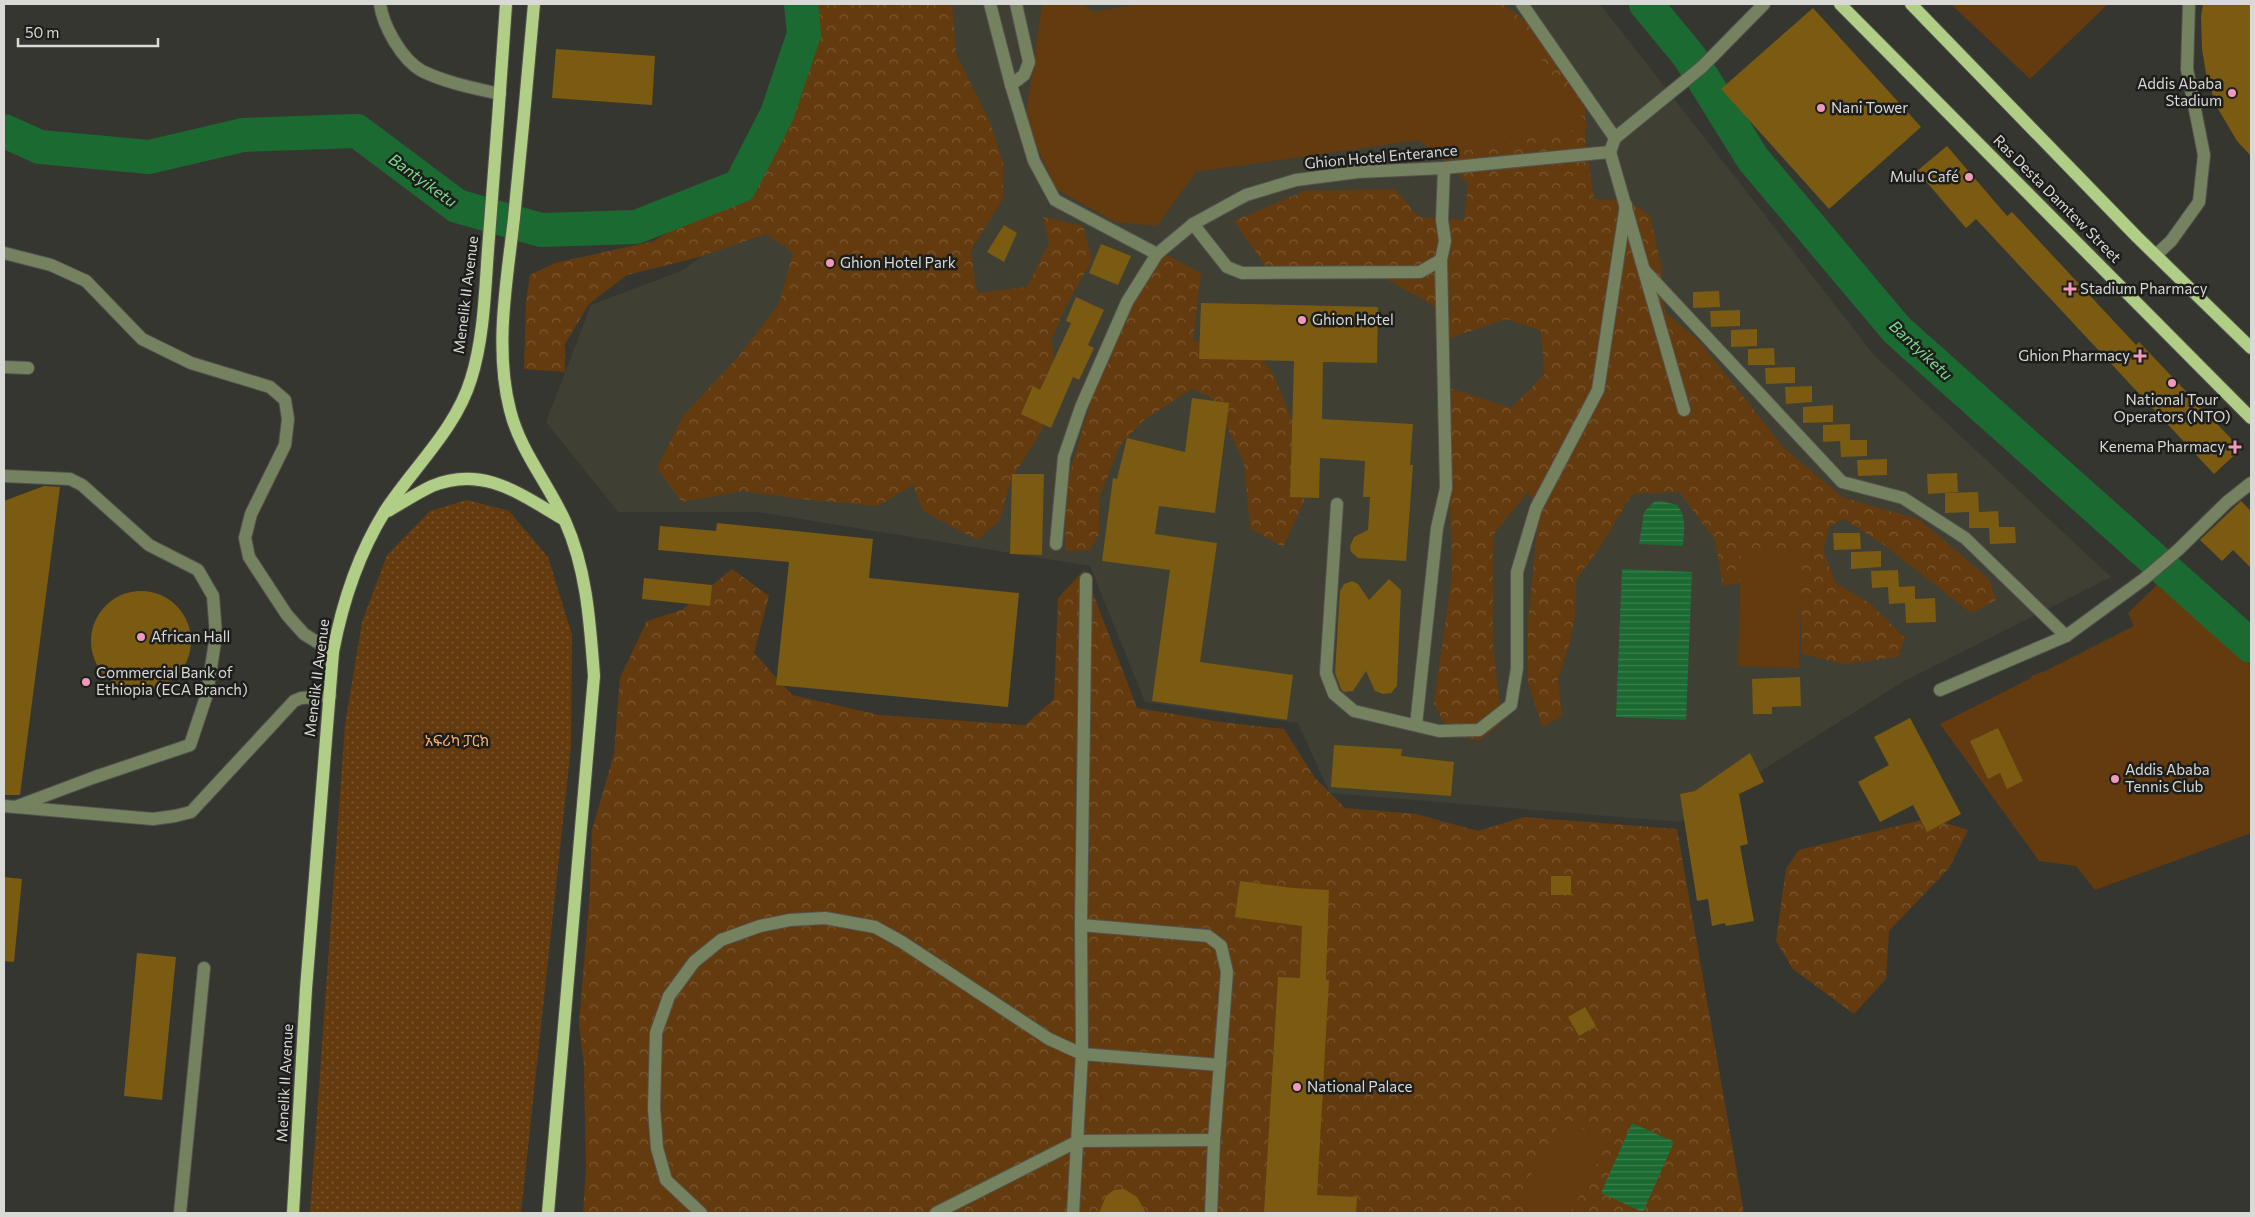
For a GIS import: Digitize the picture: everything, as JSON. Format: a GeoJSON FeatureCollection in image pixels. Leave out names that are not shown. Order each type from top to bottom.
{"type":"FeatureCollection","features":[{"type":"Feature","properties":{"kind":"main road","name":"Menelik II Avenue"},"geometry":{"type":"LineString","coordinates":[[293,1213],[306,989],[334,652],[340,616],[363,554],[384,512],[459,409],[471,379],[479,338],[485,284],[506,4]]}},
{"type":"Feature","properties":{"kind":"main road"},"geometry":{"type":"LineString","coordinates":[[534,4],[507,285],[503,334],[504,368],[510,410],[522,446],[565,521],[582,569],[594,676],[548,1213]]}},
{"type":"Feature","properties":{"kind":"main road","name":"Ras Desta Damtew Street"},"geometry":{"type":"LineString","coordinates":[[1840,4],[2251,418]]}},
{"type":"Feature","properties":{"kind":"main road","name":"Ras Desta Damtew Street"},"geometry":{"type":"LineString","coordinates":[[1911,4],[2156,255],[2251,348]]}},
{"type":"Feature","properties":{"kind":"main road"},"geometry":{"type":"LineString","coordinates":[[384,512],[433,486],[467,478],[485,479],[507,487],[565,521]]}},
{"type":"Feature","properties":{"kind":"street"},"geometry":{"type":"LineString","coordinates":[[380,4],[389,34],[420,70],[458,85],[500,94]]}},
{"type":"Feature","properties":{"kind":"street"},"geometry":{"type":"LineString","coordinates":[[990,4],[1011,85],[1034,161],[1055,200],[1157,254]]}},
{"type":"Feature","properties":{"kind":"street"},"geometry":{"type":"LineString","coordinates":[[1011,85],[1024,74],[1029,62],[1016,4]]}},
{"type":"Feature","properties":{"kind":"street"},"geometry":{"type":"LineString","coordinates":[[1522,4],[1615,138]]}},
{"type":"Feature","properties":{"kind":"street"},"geometry":{"type":"LineString","coordinates":[[1684,410],[1610,152],[1615,138],[1702,67],[1764,4]]}},
{"type":"Feature","properties":{"kind":"street"},"geometry":{"type":"LineString","coordinates":[[2156,255],[2171,240],[2200,202],[2204,155],[2187,69],[2189,4]]}},
{"type":"Feature","properties":{"kind":"street","name":"Ghion Hotel Enterance"},"geometry":{"type":"LineString","coordinates":[[1056,544],[1064,457],[1081,407],[1127,302],[1157,254],[1193,224],[1246,195],[1296,180],[1358,172],[1444,168],[1610,152]]}},
{"type":"Feature","properties":{"kind":"street"},"geometry":{"type":"LineString","coordinates":[[1416,725],[1437,528],[1446,488],[1441,260],[1445,241],[1442,220],[1444,168]]}},
{"type":"Feature","properties":{"kind":"street"},"geometry":{"type":"LineString","coordinates":[[1337,504],[1326,674],[1334,694],[1354,711],[1439,731],[1479,730],[1511,705],[1517,668],[1517,572],[1536,508],[1598,390],[1626,205]]}},
{"type":"Feature","properties":{"kind":"street"},"geometry":{"type":"LineString","coordinates":[[1193,224],[1227,267],[1242,273],[1420,272],[1441,260]]}},
{"type":"Feature","properties":{"kind":"street"},"geometry":{"type":"LineString","coordinates":[[4,253],[51,265],[86,281],[142,339],[191,363],[270,387],[285,400],[288,419],[285,445],[251,514],[245,538],[249,556],[286,615],[304,634],[334,652]]}},
{"type":"Feature","properties":{"kind":"street"},"geometry":{"type":"LineString","coordinates":[[1645,271],[1842,482],[1904,498],[1965,538],[2066,636]]}},
{"type":"Feature","properties":{"kind":"street"},"geometry":{"type":"LineString","coordinates":[[4,367],[28,368]]}},
{"type":"Feature","properties":{"kind":"street"},"geometry":{"type":"LineString","coordinates":[[4,476],[70,479],[82,485],[149,545],[198,570],[213,596],[216,635],[207,694],[190,745],[9,807]]}},
{"type":"Feature","properties":{"kind":"street"},"geometry":{"type":"LineString","coordinates":[[1940,690],[2066,636],[2144,579],[2251,482]]}},
{"type":"Feature","properties":{"kind":"street"},"geometry":{"type":"LineString","coordinates":[[1073,1213],[1082,1054],[1081,925],[1086,580]]}},
{"type":"Feature","properties":{"kind":"street"},"geometry":{"type":"LineString","coordinates":[[9,807],[153,819],[191,812],[294,702],[301,698],[330,696]]}},
{"type":"Feature","properties":{"kind":"street"},"geometry":{"type":"LineString","coordinates":[[701,1213],[666,1180],[657,1148],[654,1108],[656,1033],[670,996],[694,962],[722,940],[760,926],[790,920],[825,918],[875,927],[902,942],[1049,1039],[1082,1054],[1220,1066]]}},
{"type":"Feature","properties":{"kind":"street"},"geometry":{"type":"LineString","coordinates":[[1081,925],[1208,936],[1221,946],[1227,972],[1214,1140],[1211,1213]]}},
{"type":"Feature","properties":{"kind":"street"},"geometry":{"type":"LineString","coordinates":[[180,1213],[204,968]]}},
{"type":"Feature","properties":{"kind":"street"},"geometry":{"type":"LineString","coordinates":[[936,1213],[1078,1141],[1214,1140]]}},
{"type":"Feature","properties":{"kind":"shaded area"},"geometry":{"type":"Polygon","coordinates":[[[826,4],[1600,4],[1874,355],[2111,577],[1904,681],[1680,822],[1330,793],[1298,723],[1145,702],[1090,566],[757,512],[618,512],[546,422],[591,305],[681,271],[761,214],[826,4]]]}},
{"type":"Feature","properties":{"kind":"shaded area"},"geometry":{"type":"Polygon","coordinates":[[[1661,501],[1677,505],[1682,514],[1684,524],[1683,546],[1639,544],[1644,512],[1654,502],[1661,501]]]}},
{"type":"Feature","properties":{"kind":"shaded area"},"geometry":{"type":"Polygon","coordinates":[[[1622,569],[1692,572],[1686,720],[1616,717],[1622,569]]]}},
{"type":"Feature","properties":{"kind":"shaded area"},"geometry":{"type":"Polygon","coordinates":[[[1632,1123],[1674,1142],[1643,1212],[1601,1193],[1632,1123]]]}},
{"type":"Feature","properties":{"kind":"green space"},"geometry":{"type":"Polygon","coordinates":[[[788,4],[952,4],[956,54],[990,122],[1003,163],[1003,199],[971,250],[977,293],[1027,287],[1049,243],[1043,217],[1083,226],[1092,260],[1065,308],[1051,340],[1060,388],[1040,434],[1011,479],[1000,520],[977,540],[923,511],[913,485],[878,506],[800,499],[742,491],[682,502],[657,468],[683,416],[738,357],[779,304],[793,252],[766,234],[699,257],[627,275],[589,304],[565,344],[565,372],[524,369],[526,302],[530,275],[555,263],[654,241],[720,200],[769,146],[790,66],[788,4]]]}},
{"type":"Feature","properties":{"kind":"green space"},"geometry":{"type":"Polygon","coordinates":[[[1042,4],[1081,4],[1094,12],[1139,4],[1495,4],[1508,12],[1589,127],[1437,156],[1419,140],[1196,172],[1157,226],[1115,222],[1056,189],[1025,121],[1042,4]]]}},
{"type":"Feature","properties":{"kind":"green space"},"geometry":{"type":"Polygon","coordinates":[[[1379,4],[1503,4],[1557,45],[1585,92],[1585,142],[1594,199],[1629,201],[1650,216],[1661,264],[1665,312],[1700,342],[1784,448],[1842,497],[1920,520],[1989,579],[1996,600],[1971,613],[1884,545],[1844,519],[1830,526],[1823,550],[1835,582],[1871,604],[1905,638],[1898,657],[1843,664],[1802,654],[1800,597],[1749,581],[1723,586],[1715,540],[1679,492],[1632,494],[1599,549],[1576,580],[1575,616],[1570,641],[1558,679],[1562,716],[1542,727],[1528,681],[1528,622],[1539,510],[1528,492],[1493,535],[1493,645],[1502,723],[1479,741],[1450,734],[1434,704],[1452,574],[1450,505],[1443,446],[1436,414],[1449,388],[1511,408],[1544,375],[1541,331],[1506,319],[1445,340],[1433,305],[1384,278],[1312,272],[1265,265],[1234,221],[1304,191],[1395,189],[1419,217],[1464,220],[1468,183],[1393,116],[1379,4]]]}},
{"type":"Feature","properties":{"kind":"green space"},"geometry":{"type":"Polygon","coordinates":[[[1951,4],[2108,4],[2030,79],[1951,4]]]}},
{"type":"Feature","properties":{"kind":"green space"},"geometry":{"type":"Polygon","coordinates":[[[1163,253],[1201,273],[1193,341],[1249,342],[1274,375],[1298,436],[1304,501],[1283,547],[1250,528],[1244,463],[1214,399],[1192,389],[1144,420],[1120,445],[1099,498],[1099,534],[1090,550],[1065,551],[1067,482],[1103,360],[1129,305],[1163,253]]]}},
{"type":"Feature","properties":{"kind":"green space","name":"አፍሪካ ፓርክ"},"geometry":{"type":"Polygon","coordinates":[[[467,500],[509,511],[548,557],[572,635],[571,746],[521,1213],[310,1213],[345,725],[362,622],[387,555],[430,511],[467,500]]]}},
{"type":"Feature","properties":{"kind":"green space"},"geometry":{"type":"Polygon","coordinates":[[[1741,551],[1802,553],[1799,668],[1738,666],[1741,551]]]}},
{"type":"Feature","properties":{"kind":"green space"},"geometry":{"type":"Polygon","coordinates":[[[732,569],[769,596],[754,653],[792,695],[879,715],[1025,725],[1054,699],[1058,598],[1084,570],[1137,708],[1221,722],[1284,729],[1315,778],[1345,808],[1416,814],[1478,831],[1524,817],[1677,829],[1744,1213],[583,1213],[586,1169],[584,1065],[579,1024],[590,891],[592,830],[614,754],[620,678],[647,621],[682,610],[732,569]]]}},
{"type":"Feature","properties":{"kind":"green space","name":"Addis Ababa Tennis Club"},"geometry":{"type":"Polygon","coordinates":[[[2157,585],[2251,666],[2251,833],[2095,890],[2076,866],[2039,861],[1940,724],[2031,678],[2031,676],[2045,671],[2134,626],[2128,613],[2157,585]]]}},
{"type":"Feature","properties":{"kind":"green space"},"geometry":{"type":"Polygon","coordinates":[[[1930,818],[1968,830],[1949,868],[1889,931],[1886,979],[1854,1014],[1793,969],[1776,941],[1786,869],[1799,850],[1930,818]]]}},
{"type":"Feature","properties":{"kind":"green space"},"geometry":{"type":"Polygon","coordinates":[[[1562,1118],[1608,1143],[1570,1213],[1535,1213],[1515,1203],[1562,1118]]]}},
{"type":"Feature","properties":{"kind":"building","name":"Addis Ababa Stadium"},"geometry":{"type":"Polygon","coordinates":[[[2203,4],[2251,4],[2251,156],[2237,141],[2217,107],[2207,79],[2202,49],[2201,17],[2203,4]]]}},
{"type":"Feature","properties":{"kind":"building","name":"Nani Tower"},"geometry":{"type":"Polygon","coordinates":[[[1813,8],[1921,127],[1829,209],[1721,89],[1813,8]]]}},
{"type":"Feature","properties":{"kind":"building"},"geometry":{"type":"Polygon","coordinates":[[[556,49],[655,56],[652,105],[552,98],[556,49]]]}},
{"type":"Feature","properties":{"kind":"building"},"geometry":{"type":"Polygon","coordinates":[[[1947,146],[2007,216],[2012,212],[2136,345],[2139,342],[2241,449],[2214,474],[1976,219],[1966,228],[1917,171],[1947,146]]]}},
{"type":"Feature","properties":{"kind":"building"},"geometry":{"type":"Polygon","coordinates":[[[1004,225],[1017,233],[1004,262],[987,252],[1004,225]]]}},
{"type":"Feature","properties":{"kind":"building"},"geometry":{"type":"Polygon","coordinates":[[[1101,244],[1131,256],[1118,285],[1089,273],[1101,244]]]}},
{"type":"Feature","properties":{"kind":"building"},"geometry":{"type":"Polygon","coordinates":[[[1719,291],[1720,307],[1693,308],[1693,292],[1719,291]]]}},
{"type":"Feature","properties":{"kind":"building"},"geometry":{"type":"Polygon","coordinates":[[[1076,297],[1104,310],[1088,345],[1094,348],[1079,380],[1073,377],[1051,428],[1021,414],[1033,386],[1040,390],[1071,323],[1066,321],[1076,297]]]}},
{"type":"Feature","properties":{"kind":"building"},"geometry":{"type":"Polygon","coordinates":[[[1201,303],[1378,307],[1377,363],[1323,362],[1322,419],[1413,424],[1410,465],[1413,465],[1406,561],[1358,558],[1351,552],[1350,546],[1354,537],[1368,530],[1370,497],[1363,497],[1365,461],[1320,458],[1319,498],[1290,497],[1294,361],[1199,359],[1201,303]]]}},
{"type":"Feature","properties":{"kind":"building"},"geometry":{"type":"Polygon","coordinates":[[[1740,310],[1740,326],[1711,327],[1710,311],[1740,310]]]}},
{"type":"Feature","properties":{"kind":"building"},"geometry":{"type":"Polygon","coordinates":[[[1757,329],[1757,346],[1731,347],[1731,330],[1757,329]]]}},
{"type":"Feature","properties":{"kind":"building"},"geometry":{"type":"Polygon","coordinates":[[[1774,348],[1775,365],[1748,365],[1748,349],[1774,348]]]}},
{"type":"Feature","properties":{"kind":"building"},"geometry":{"type":"Polygon","coordinates":[[[1795,367],[1795,383],[1766,384],[1765,368],[1795,367]]]}},
{"type":"Feature","properties":{"kind":"building"},"geometry":{"type":"Polygon","coordinates":[[[1812,386],[1812,402],[1786,404],[1785,387],[1812,386]]]}},
{"type":"Feature","properties":{"kind":"building"},"geometry":{"type":"Polygon","coordinates":[[[1192,398],[1229,403],[1215,513],[1159,506],[1155,534],[1217,543],[1200,662],[1293,675],[1287,720],[1152,701],[1170,570],[1102,561],[1113,478],[1117,479],[1127,438],[1185,452],[1192,398]]]}},
{"type":"Feature","properties":{"kind":"building"},"geometry":{"type":"Polygon","coordinates":[[[1833,405],[1833,422],[1803,423],[1803,407],[1833,405]]]}},
{"type":"Feature","properties":{"kind":"building"},"geometry":{"type":"Polygon","coordinates":[[[1850,424],[1850,440],[1867,440],[1867,456],[1841,457],[1840,441],[1823,442],[1823,425],[1850,424]]]}},
{"type":"Feature","properties":{"kind":"building"},"geometry":{"type":"Polygon","coordinates":[[[1887,459],[1887,475],[1858,476],[1857,460],[1887,459]]]}},
{"type":"Feature","properties":{"kind":"building"},"geometry":{"type":"Polygon","coordinates":[[[1957,473],[1958,492],[1928,494],[1927,474],[1957,473]]]}},
{"type":"Feature","properties":{"kind":"building"},"geometry":{"type":"Polygon","coordinates":[[[1012,474],[1044,474],[1042,555],[1010,554],[1012,474]]]}},
{"type":"Feature","properties":{"kind":"building"},"geometry":{"type":"Polygon","coordinates":[[[44,486],[60,487],[20,795],[4,795],[4,501],[44,486]]]}},
{"type":"Feature","properties":{"kind":"building"},"geometry":{"type":"Polygon","coordinates":[[[1978,492],[1979,512],[1998,511],[1999,527],[2015,527],[2016,543],[1990,544],[1989,528],[1969,528],[1969,512],[1945,513],[1945,493],[1978,492]]]}},
{"type":"Feature","properties":{"kind":"building"},"geometry":{"type":"Polygon","coordinates":[[[2241,501],[2251,511],[2251,568],[2233,550],[2222,561],[2200,540],[2241,501]]]}},
{"type":"Feature","properties":{"kind":"building"},"geometry":{"type":"Polygon","coordinates":[[[717,523],[873,539],[869,578],[1019,593],[1008,707],[776,685],[789,562],[658,550],[660,526],[716,531],[717,523]]]}},
{"type":"Feature","properties":{"kind":"building"},"geometry":{"type":"Polygon","coordinates":[[[1833,533],[1860,533],[1861,549],[1834,550],[1833,533]]]}},
{"type":"Feature","properties":{"kind":"building"},"geometry":{"type":"Polygon","coordinates":[[[1881,551],[1881,567],[1851,569],[1851,552],[1881,551]]]}},
{"type":"Feature","properties":{"kind":"building"},"geometry":{"type":"Polygon","coordinates":[[[1898,570],[1899,587],[1915,586],[1915,599],[1935,598],[1936,622],[1906,623],[1905,603],[1889,604],[1888,587],[1872,588],[1871,571],[1898,570]]]}},
{"type":"Feature","properties":{"kind":"building"},"geometry":{"type":"Polygon","coordinates":[[[644,578],[712,585],[710,606],[642,599],[644,578]]]}},
{"type":"Feature","properties":{"kind":"building"},"geometry":{"type":"Polygon","coordinates":[[[1389,579],[1401,590],[1397,686],[1391,693],[1383,694],[1375,691],[1366,671],[1353,691],[1344,692],[1335,673],[1340,591],[1344,584],[1352,581],[1358,584],[1369,600],[1389,579]]]}},
{"type":"Feature","properties":{"kind":"building","name":"African Hall"},"geometry":{"type":"Polygon","coordinates":[[[141,591],[160,595],[176,606],[187,622],[191,641],[187,660],[176,676],[160,687],[141,691],[122,687],[106,676],[95,660],[91,641],[95,622],[106,606],[122,595],[141,591]]]}},
{"type":"Feature","properties":{"kind":"building"},"geometry":{"type":"Polygon","coordinates":[[[1800,677],[1801,706],[1772,707],[1772,714],[1753,714],[1752,679],[1800,677]]]}},
{"type":"Feature","properties":{"kind":"building"},"geometry":{"type":"Polygon","coordinates":[[[1910,718],[1961,814],[1927,832],[1913,805],[1880,822],[1858,782],[1889,765],[1874,737],[1910,718]]]}},
{"type":"Feature","properties":{"kind":"building"},"geometry":{"type":"Polygon","coordinates":[[[1998,728],[2023,781],[2007,789],[2000,773],[1988,779],[1970,741],[1998,728]]]}},
{"type":"Feature","properties":{"kind":"building"},"geometry":{"type":"Polygon","coordinates":[[[1334,745],[1402,749],[1401,756],[1454,762],[1451,796],[1331,787],[1334,745]]]}},
{"type":"Feature","properties":{"kind":"building"},"geometry":{"type":"Polygon","coordinates":[[[1750,753],[1764,782],[1739,794],[1748,844],[1740,846],[1754,921],[1726,926],[1725,923],[1712,926],[1708,899],[1697,901],[1680,794],[1695,791],[1750,753]]]}},
{"type":"Feature","properties":{"kind":"building"},"geometry":{"type":"Polygon","coordinates":[[[1551,876],[1571,876],[1571,895],[1551,895],[1551,876]]]}},
{"type":"Feature","properties":{"kind":"building"},"geometry":{"type":"Polygon","coordinates":[[[4,877],[22,879],[14,962],[4,961],[4,877]]]}},
{"type":"Feature","properties":{"kind":"building","name":"National Palace"},"geometry":{"type":"Polygon","coordinates":[[[1240,881],[1293,888],[1329,890],[1326,980],[1329,980],[1317,1195],[1357,1197],[1356,1213],[1264,1213],[1278,977],[1300,978],[1302,926],[1235,917],[1240,881]]]}},
{"type":"Feature","properties":{"kind":"building"},"geometry":{"type":"Polygon","coordinates":[[[137,953],[176,957],[162,1100],[124,1096],[137,953]]]}},
{"type":"Feature","properties":{"kind":"building"},"geometry":{"type":"Polygon","coordinates":[[[1585,1007],[1596,1026],[1579,1036],[1568,1017],[1585,1007]]]}},
{"type":"Feature","properties":{"kind":"building"},"geometry":{"type":"Polygon","coordinates":[[[1124,1189],[1137,1197],[1146,1213],[1099,1213],[1106,1196],[1114,1190],[1124,1189]]]}},
{"type":"Feature","properties":{"kind":"waterway","name":"Bantyiketu"},"geometry":{"type":"LineString","coordinates":[[4,131],[40,147],[149,157],[243,135],[357,131],[457,206],[541,230],[636,227],[740,186],[777,114],[804,34],[801,4]]}},
{"type":"Feature","properties":{"kind":"waterway","name":"Bantyiketu"},"geometry":{"type":"LineString","coordinates":[[1646,4],[1689,56],[1753,159],[1897,330],[2251,646]]}},
{"type":"Feature","properties":{"kind":"place","name":"Addis Ababa Stadium"},"geometry":{"type":"Point","coordinates":[2232,93]}},
{"type":"Feature","properties":{"kind":"place","name":"Nani Tower"},"geometry":{"type":"Point","coordinates":[1821,108]}},
{"type":"Feature","properties":{"kind":"place","name":"Mulu Café"},"geometry":{"type":"Point","coordinates":[1969,177]}},
{"type":"Feature","properties":{"kind":"place","name":"Ghion Hotel Park"},"geometry":{"type":"Point","coordinates":[830,263]}},
{"type":"Feature","properties":{"kind":"place","name":"Stadium Pharmacy"},"geometry":{"type":"Point","coordinates":[2070,289]}},
{"type":"Feature","properties":{"kind":"place","name":"Ghion Hotel"},"geometry":{"type":"Point","coordinates":[1302,320]}},
{"type":"Feature","properties":{"kind":"place","name":"Ghion Pharmacy"},"geometry":{"type":"Point","coordinates":[2140,356]}},
{"type":"Feature","properties":{"kind":"place","name":"National Tour Operators (NTO)"},"geometry":{"type":"Point","coordinates":[2172,383]}},
{"type":"Feature","properties":{"kind":"place","name":"Kenema Pharmacy"},"geometry":{"type":"Point","coordinates":[2235,447]}},
{"type":"Feature","properties":{"kind":"place","name":"African Hall"},"geometry":{"type":"Point","coordinates":[141,637]}},
{"type":"Feature","properties":{"kind":"place","name":"Commercial Bank of Ethiopia (ECA Branch)"},"geometry":{"type":"Point","coordinates":[86,682]}},
{"type":"Feature","properties":{"kind":"place","name":"Addis Ababa Tennis Club"},"geometry":{"type":"Point","coordinates":[2115,779]}},
{"type":"Feature","properties":{"kind":"place","name":"National Palace"},"geometry":{"type":"Point","coordinates":[1297,1087]}}]}
